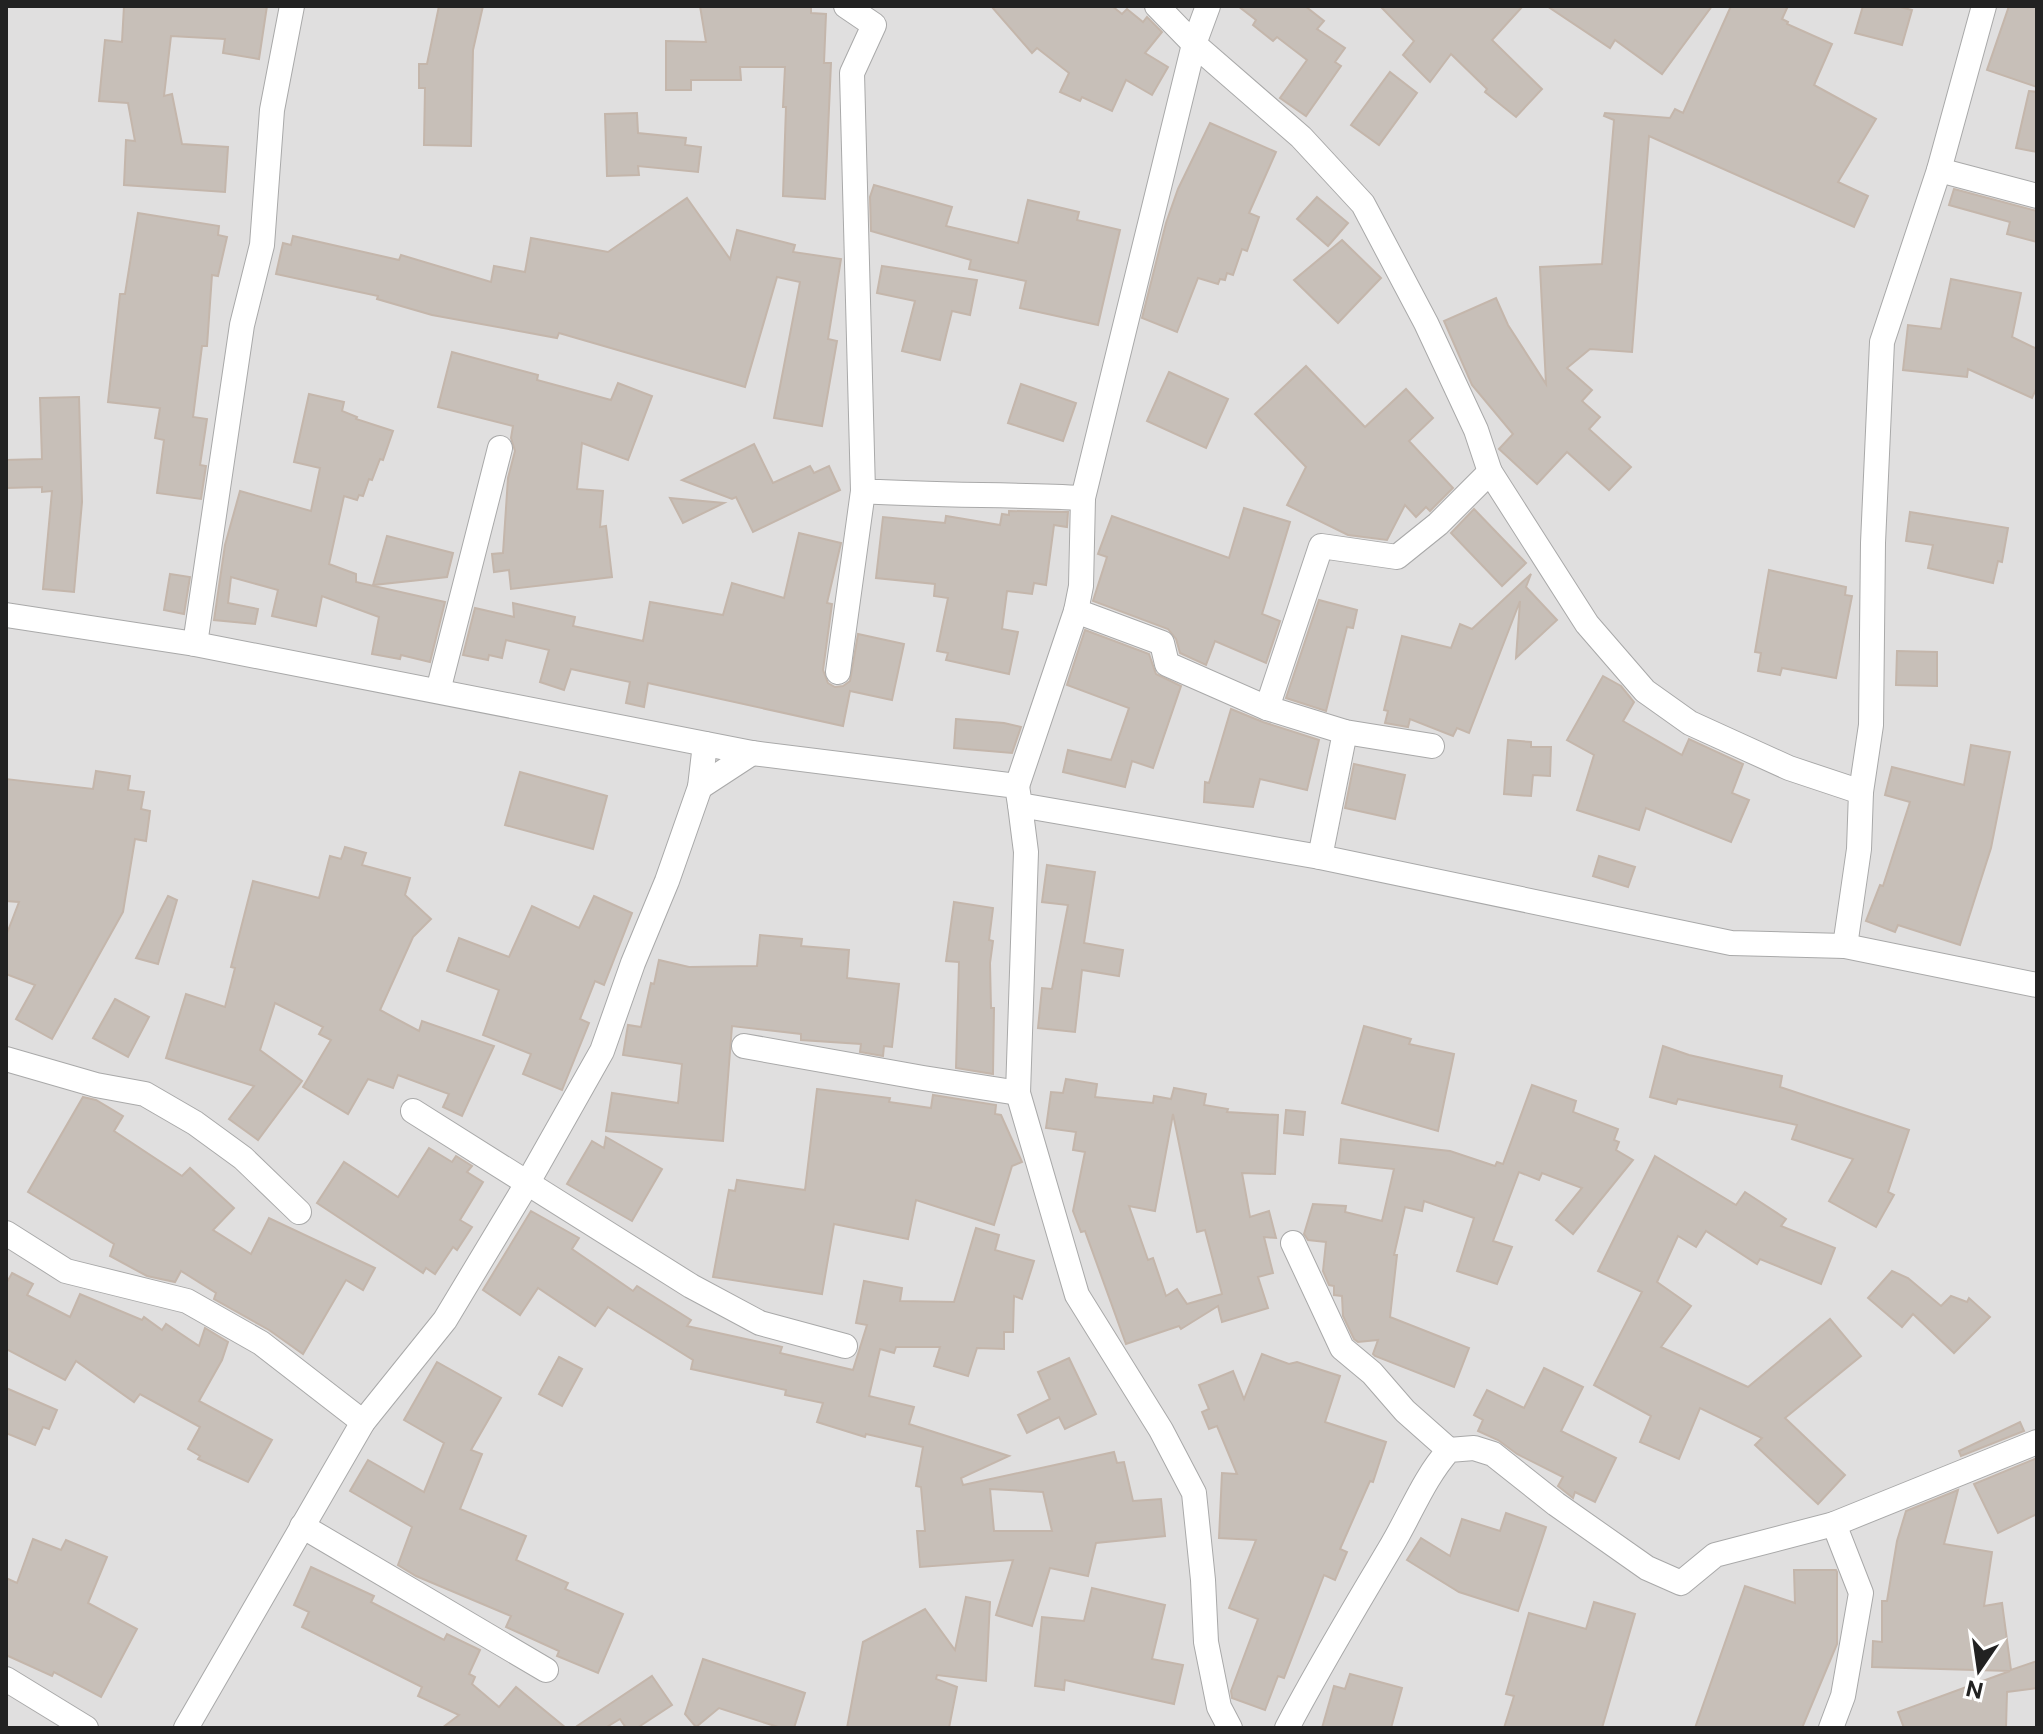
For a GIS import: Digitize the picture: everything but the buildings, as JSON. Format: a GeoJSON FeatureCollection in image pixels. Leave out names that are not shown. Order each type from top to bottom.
{"type":"FeatureCollection","features":[{"type":"Feature","properties":{"kind":"street"},"geometry":{"type":"LineString","coordinates":[[195,644],[242,325],[262,245],[272,110],[292,6]]}},
{"type":"Feature","properties":{"kind":"street"},"geometry":{"type":"LineString","coordinates":[[838,672],[863,491],[852,73],[874,25],[846,6]]}},
{"type":"Feature","properties":{"kind":"street"},"geometry":{"type":"LineString","coordinates":[[1157,6],[1194,44],[1301,137],[1363,204],[1426,323],[1476,430],[1490,472],[1587,624],[1645,691],[1690,723],[1789,768],[1861,792]]}},
{"type":"Feature","properties":{"kind":"street"},"geometry":{"type":"LineString","coordinates":[[1208,6],[1194,44],[1083,498],[1081,586],[1076,611],[1018,796],[1026,852],[1018,1093],[1077,1295],[1161,1430],[1194,1493],[1206,1642],[1219,1707],[1230,1728]]}},
{"type":"Feature","properties":{"kind":"street"},"geometry":{"type":"LineString","coordinates":[[1845,946],[1859,849],[1861,792],[1871,725],[1873,543],[1882,342],[1939,170],[1984,6]]}},
{"type":"Feature","properties":{"kind":"street"},"geometry":{"type":"LineString","coordinates":[[1939,170],[2037,196]]}},
{"type":"Feature","properties":{"kind":"street"},"geometry":{"type":"LineString","coordinates":[[438,691],[500,448]]}},
{"type":"Feature","properties":{"kind":"street"},"geometry":{"type":"LineString","coordinates":[[1267,708],[1321,546],[1397,557],[1438,524],[1490,472]]}},
{"type":"Feature","properties":{"kind":"street"},"geometry":{"type":"LineString","coordinates":[[863,491],[1083,498]]}},
{"type":"Feature","properties":{"kind":"street"},"geometry":{"type":"LineString","coordinates":[[1076,611],[1162,643],[1167,664],[1267,708],[1345,732],[1432,746]]}},
{"type":"Feature","properties":{"kind":"street"},"geometry":{"type":"LineString","coordinates":[[10,619],[195,644],[752,753],[1018,796],[1731,943],[1845,946],[2037,985]]}},
{"type":"Feature","properties":{"kind":"street"},"geometry":{"type":"LineString","coordinates":[[1320,857],[1345,732]]}},
{"type":"Feature","properties":{"kind":"street"},"geometry":{"type":"LineString","coordinates":[[186,1728],[363,1422],[445,1320],[602,1051],[700,787],[705,744]]}},
{"type":"Feature","properties":{"kind":"street"},"geometry":{"type":"LineString","coordinates":[[700,787],[752,753]]}},
{"type":"Feature","properties":{"kind":"street"},"geometry":{"type":"LineString","coordinates":[[744,1046],[1018,1093]]}},
{"type":"Feature","properties":{"kind":"street"},"geometry":{"type":"LineString","coordinates":[[6,1059],[96,1085],[145,1094],[195,1123],[243,1158],[299,1212]]}},
{"type":"Feature","properties":{"kind":"street"},"geometry":{"type":"LineString","coordinates":[[413,1111],[691,1286],[760,1323],[845,1346]]}},
{"type":"Feature","properties":{"kind":"street"},"geometry":{"type":"LineString","coordinates":[[6,1233],[66,1271],[187,1301],[261,1343],[363,1422]]}},
{"type":"Feature","properties":{"kind":"street"},"geometry":{"type":"LineString","coordinates":[[1293,1243],[1342,1348],[1372,1373],[1405,1411],[1449,1450]]}},
{"type":"Feature","properties":{"kind":"street"},"geometry":{"type":"LineString","coordinates":[[1287,1728],[1432,1469],[1449,1450],[1474,1448],[1493,1454],[1556,1504],[1647,1568],[1681,1583],[1715,1555],[1834,1524],[2037,1442]]}},
{"type":"Feature","properties":{"kind":"street"},"geometry":{"type":"LineString","coordinates":[[1831,1728],[1843,1696],[1861,1593],[1834,1524]]}},
{"type":"Feature","properties":{"kind":"street"},"geometry":{"type":"LineString","coordinates":[[302,1526],[546,1670]]}},
{"type":"Feature","properties":{"kind":"street"},"geometry":{"type":"LineString","coordinates":[[6,1679],[86,1728]]}},
{"type":"Feature","properties":{"kind":"shaded area"},"geometry":{"type":"Polygon","coordinates":[[[6,6],[2037,6],[2037,1728],[6,1728],[6,6]]]}}]}
